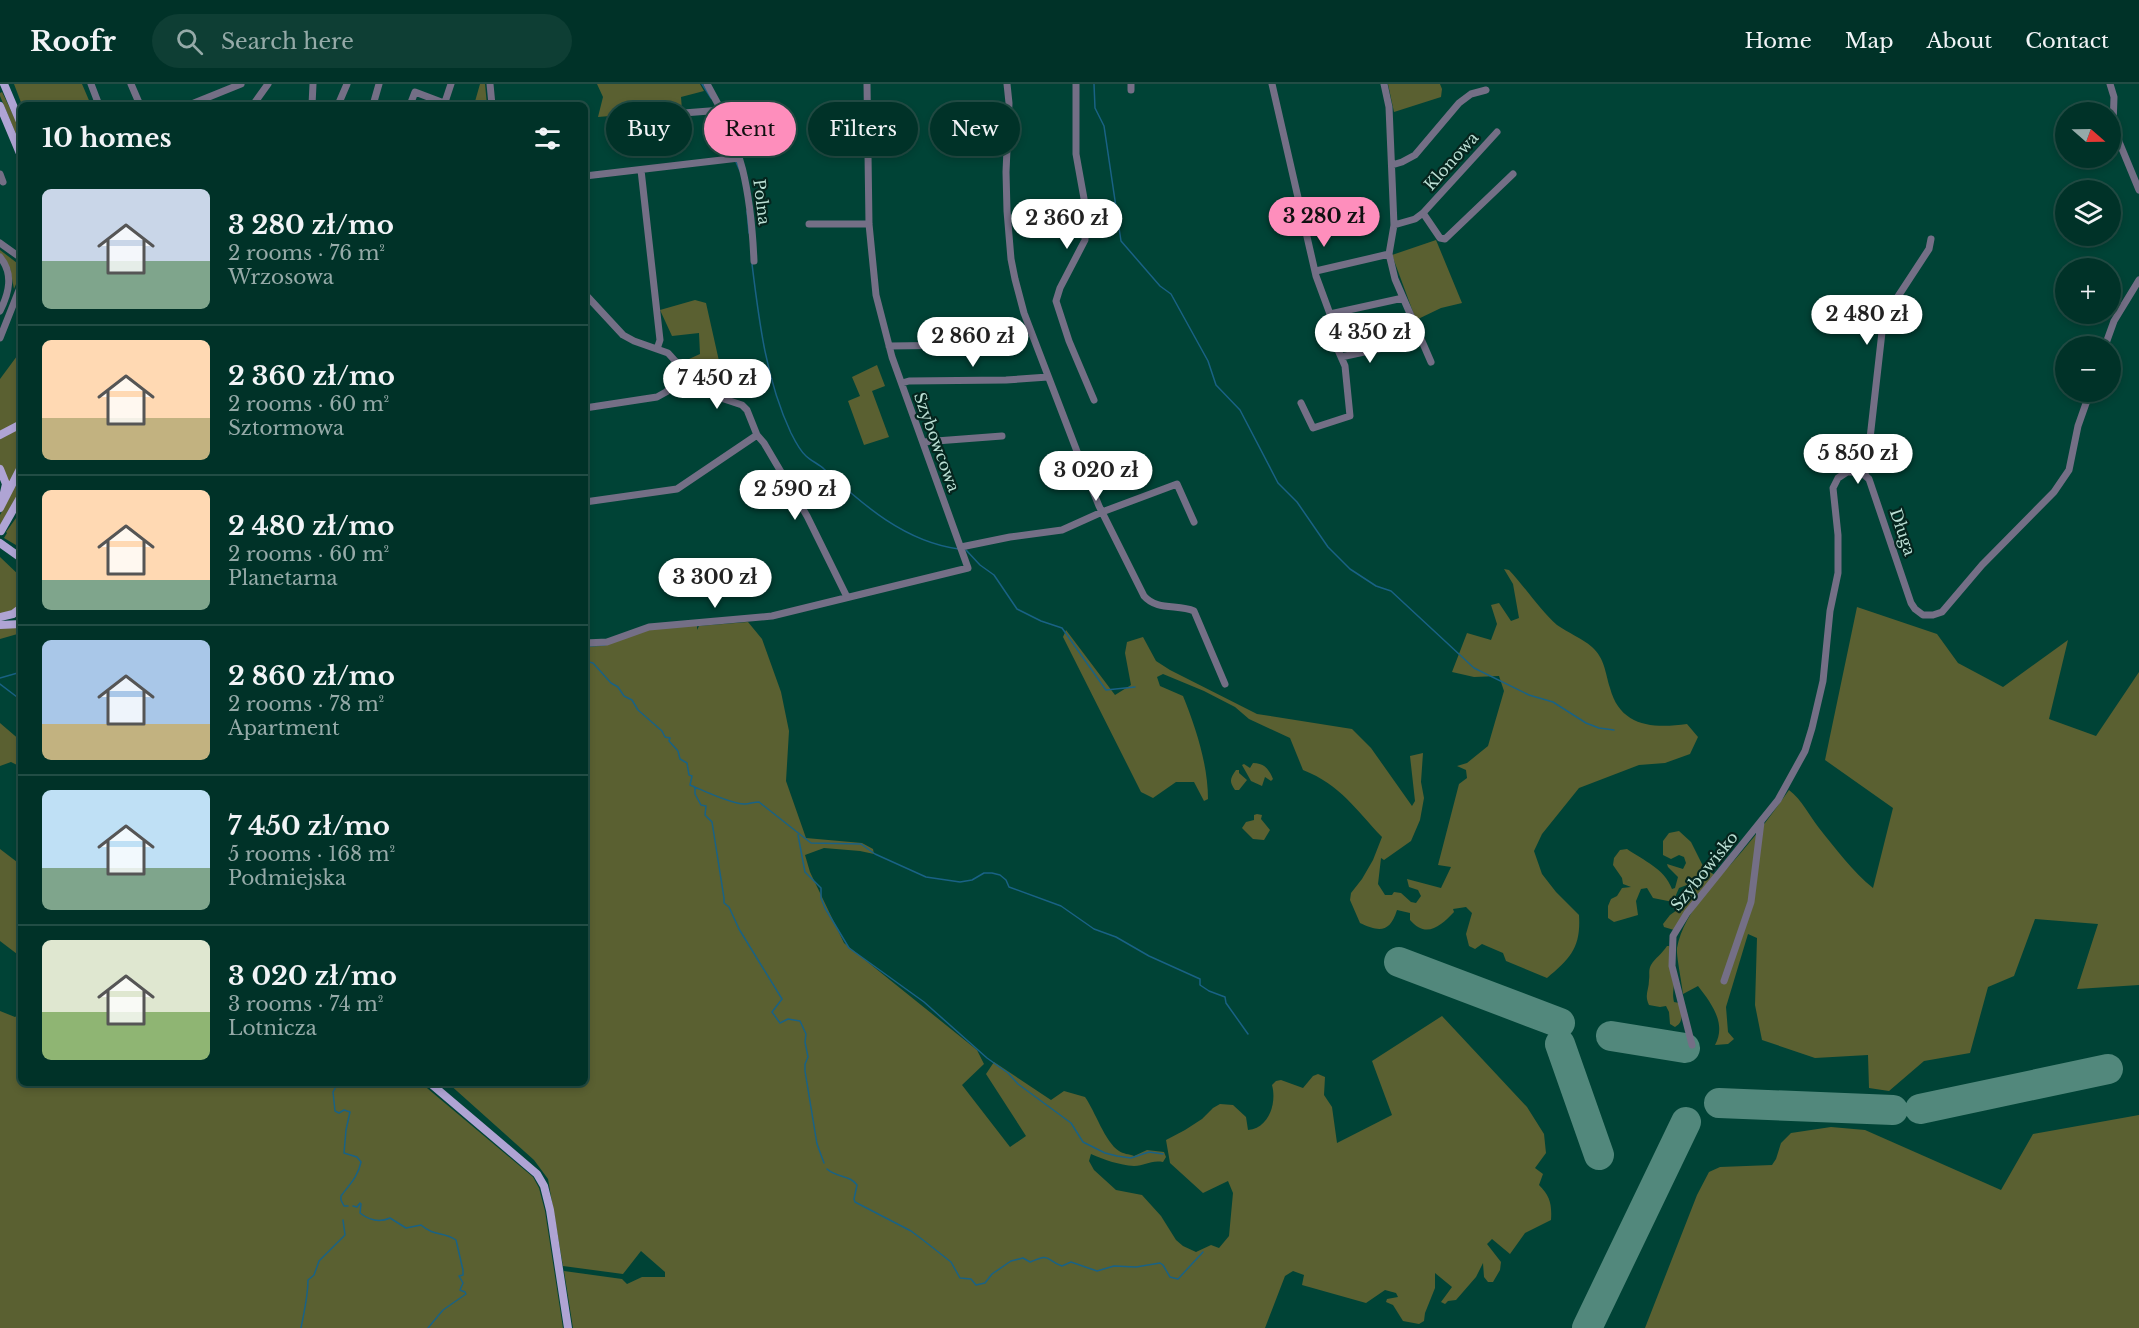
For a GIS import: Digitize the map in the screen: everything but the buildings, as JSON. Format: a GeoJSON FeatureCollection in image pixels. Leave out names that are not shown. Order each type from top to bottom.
{"type":"FeatureCollection","features":[{"type":"Feature","properties":{"kind":"main road"},"geometry":{"type":"LineString","coordinates":[[4,84],[18,117]]}},
{"type":"Feature","properties":{"kind":"main road"},"geometry":{"type":"LineString","coordinates":[[0,106],[18,149]]}},
{"type":"Feature","properties":{"kind":"main road"},"geometry":{"type":"LineString","coordinates":[[0,435],[18,426]]}},
{"type":"Feature","properties":{"kind":"main road"},"geometry":{"type":"LineString","coordinates":[[0,469],[6,484],[0,503]]}},
{"type":"Feature","properties":{"kind":"main road"},"geometry":{"type":"LineString","coordinates":[[0,508],[18,473]]}},
{"type":"Feature","properties":{"kind":"main road"},"geometry":{"type":"LineString","coordinates":[[1,532],[18,501]]}},
{"type":"Feature","properties":{"kind":"main road"},"geometry":{"type":"LineString","coordinates":[[1,532],[18,512]]}},
{"type":"Feature","properties":{"kind":"main road"},"geometry":{"type":"LineString","coordinates":[[0,543],[18,563]]}},
{"type":"Feature","properties":{"kind":"main road"},"geometry":{"type":"LineString","coordinates":[[0,548],[18,557]]}},
{"type":"Feature","properties":{"kind":"main road"},"geometry":{"type":"LineString","coordinates":[[0,616],[13,614],[18,610]]}},
{"type":"Feature","properties":{"kind":"main road"},"geometry":{"type":"LineString","coordinates":[[0,625],[18,624]]}},
{"type":"Feature","properties":{"kind":"main road"},"geometry":{"type":"LineString","coordinates":[[434,1086],[537,1174],[544,1186],[550,1210],[568,1328]]}},
{"type":"Feature","properties":{"kind":"street"},"geometry":{"type":"LineString","coordinates":[[90,84],[98,102]]}},
{"type":"Feature","properties":{"kind":"street"},"geometry":{"type":"LineString","coordinates":[[131,84],[139,102]]}},
{"type":"Feature","properties":{"kind":"street"},"geometry":{"type":"LineString","coordinates":[[196,102],[241,84]]}},
{"type":"Feature","properties":{"kind":"street"},"geometry":{"type":"LineString","coordinates":[[255,102],[268,84]]}},
{"type":"Feature","properties":{"kind":"street"},"geometry":{"type":"LineString","coordinates":[[312,102],[313,84]]}},
{"type":"Feature","properties":{"kind":"street"},"geometry":{"type":"LineString","coordinates":[[339,102],[347,84]]}},
{"type":"Feature","properties":{"kind":"street"},"geometry":{"type":"LineString","coordinates":[[374,102],[379,84]]}},
{"type":"Feature","properties":{"kind":"street"},"geometry":{"type":"LineString","coordinates":[[445,102],[451,84]]}},
{"type":"Feature","properties":{"kind":"street"},"geometry":{"type":"LineString","coordinates":[[490,84],[492,102]]}},
{"type":"Feature","properties":{"kind":"street","name":"Polna"},"geometry":{"type":"LineString","coordinates":[[707,84],[717,102]]}},
{"type":"Feature","properties":{"kind":"street","name":"Szybowcowa"},"geometry":{"type":"LineString","coordinates":[[847,597],[968,568],[889,346],[876,295],[869,224],[867,84]]}},
{"type":"Feature","properties":{"kind":"street"},"geometry":{"type":"LineString","coordinates":[[1008,84],[1009,136],[1006,172],[1011,259],[1024,313],[1102,512],[1139,586],[1149,602],[1155,605],[1188,608],[1194,611],[1226,684]]}},
{"type":"Feature","properties":{"kind":"street"},"geometry":{"type":"LineString","coordinates":[[1076,84],[1076,154],[1085,204],[1085,240],[1059,288],[1056,301],[1069,341],[1094,400]]}},
{"type":"Feature","properties":{"kind":"street"},"geometry":{"type":"LineString","coordinates":[[1272,84],[1316,271],[1347,375],[1350,416],[1315,429],[1311,426],[1301,404]]}},
{"type":"Feature","properties":{"kind":"street"},"geometry":{"type":"LineString","coordinates":[[1384,84],[1389,107],[1395,225],[1389,254],[1403,298],[1431,362]]}},
{"type":"Feature","properties":{"kind":"street"},"geometry":{"type":"LineString","coordinates":[[2110,84],[2114,97],[2112,127],[2139,190]]}},
{"type":"Feature","properties":{"kind":"street"},"geometry":{"type":"LineString","coordinates":[[1392,165],[1415,155],[1459,103],[1471,94],[1486,90]]}},
{"type":"Feature","properties":{"kind":"street"},"geometry":{"type":"LineString","coordinates":[[411,102],[415,92],[439,102]]}},
{"type":"Feature","properties":{"kind":"street","name":"Klonowa"},"geometry":{"type":"LineString","coordinates":[[1395,225],[1415,219],[1423,213],[1497,132]]}},
{"type":"Feature","properties":{"kind":"street"},"geometry":{"type":"LineString","coordinates":[[588,176],[739,158]]}},
{"type":"Feature","properties":{"kind":"street","name":"Polna"},"geometry":{"type":"LineString","coordinates":[[739,158],[747,183],[754,261]]}},
{"type":"Feature","properties":{"kind":"street"},"geometry":{"type":"LineString","coordinates":[[641,170],[660,340],[657,349]]}},
{"type":"Feature","properties":{"kind":"street"},"geometry":{"type":"LineString","coordinates":[[0,174],[3,182]]}},
{"type":"Feature","properties":{"kind":"street"},"geometry":{"type":"LineString","coordinates":[[1423,213],[1440,238],[1445,239],[1513,174]]}},
{"type":"Feature","properties":{"kind":"street"},"geometry":{"type":"LineString","coordinates":[[809,224],[869,224]]}},
{"type":"Feature","properties":{"kind":"street"},"geometry":{"type":"LineString","coordinates":[[1865,474],[1882,332],[1895,301],[1929,249],[1931,239]]}},
{"type":"Feature","properties":{"kind":"street"},"geometry":{"type":"LineString","coordinates":[[0,243],[18,256]]}},
{"type":"Feature","properties":{"kind":"street"},"geometry":{"type":"LineString","coordinates":[[1316,271],[1389,254]]}},
{"type":"Feature","properties":{"kind":"street"},"geometry":{"type":"LineString","coordinates":[[0,257],[6,264],[9,281],[9,291],[0,311]]}},
{"type":"Feature","properties":{"kind":"street"},"geometry":{"type":"LineString","coordinates":[[2109,336],[2114,321],[2139,280]]}},
{"type":"Feature","properties":{"kind":"street"},"geometry":{"type":"LineString","coordinates":[[0,338],[18,293]]}},
{"type":"Feature","properties":{"kind":"street"},"geometry":{"type":"LineString","coordinates":[[588,297],[623,335],[668,353],[687,374],[724,399],[742,405],[747,410],[758,435],[807,516],[847,597],[772,616],[658,626],[642,629],[607,642],[588,643]]}},
{"type":"Feature","properties":{"kind":"street"},"geometry":{"type":"LineString","coordinates":[[1330,314],[1403,298]]}},
{"type":"Feature","properties":{"kind":"street"},"geometry":{"type":"LineString","coordinates":[[889,346],[969,345]]}},
{"type":"Feature","properties":{"kind":"street"},"geometry":{"type":"LineString","coordinates":[[1341,357],[1392,346]]}},
{"type":"Feature","properties":{"kind":"street"},"geometry":{"type":"LineString","coordinates":[[588,408],[657,398],[687,374]]}},
{"type":"Feature","properties":{"kind":"street"},"geometry":{"type":"LineString","coordinates":[[902,383],[1048,377]]}},
{"type":"Feature","properties":{"kind":"street","name":"Długa"},"geometry":{"type":"LineString","coordinates":[[1865,474],[1873,486],[1911,603],[1923,615],[1938,614],[1946,608],[1982,565],[2054,492],[2066,475],[2086,402]]}},
{"type":"Feature","properties":{"kind":"street"},"geometry":{"type":"LineString","coordinates":[[588,502],[676,489],[758,435]]}},
{"type":"Feature","properties":{"kind":"street"},"geometry":{"type":"LineString","coordinates":[[923,442],[1002,436]]}},
{"type":"Feature","properties":{"kind":"street","name":"Szybowisko"},"geometry":{"type":"LineString","coordinates":[[1692,1045],[1672,966],[1673,936],[1687,913],[1761,822],[1787,786],[1808,744],[1823,681],[1830,611],[1839,561],[1833,489],[1843,473],[1856,471],[1865,474]]}},
{"type":"Feature","properties":{"kind":"street"},"geometry":{"type":"LineString","coordinates":[[961,547],[1062,530],[1102,512],[1177,484],[1194,522]]}},
{"type":"Feature","properties":{"kind":"street","name":"Szybowisko"},"geometry":{"type":"LineString","coordinates":[[1724,981],[1751,902],[1761,822]]}},
{"type":"Feature","properties":{"kind":"green space"},"geometry":{"type":"Polygon","coordinates":[[[14,84],[82,84],[90,102],[21,102],[14,84]]]}},
{"type":"Feature","properties":{"kind":"green space"},"geometry":{"type":"Polygon","coordinates":[[[480,84],[485,84],[487,102],[475,102],[480,84]]]}},
{"type":"Feature","properties":{"kind":"green space"},"geometry":{"type":"Polygon","coordinates":[[[597,84],[700,84],[704,91],[681,97],[681,102],[606,102],[606,116],[598,117],[603,97],[597,84]]]}},
{"type":"Feature","properties":{"kind":"green space"},"geometry":{"type":"Polygon","coordinates":[[[1388,84],[1440,84],[1441,97],[1394,112],[1388,84]]]}},
{"type":"Feature","properties":{"kind":"green space"},"geometry":{"type":"Polygon","coordinates":[[[2,92],[18,125],[18,139],[0,96],[2,92]]]}},
{"type":"Feature","properties":{"kind":"green space"},"geometry":{"type":"Polygon","coordinates":[[[1436,240],[1462,303],[1441,308],[1416,320],[1392,255],[1436,240]]]}},
{"type":"Feature","properties":{"kind":"green space"},"geometry":{"type":"Polygon","coordinates":[[[0,250],[18,264],[18,279],[14,289],[10,268],[0,255],[0,250]]]}},
{"type":"Feature","properties":{"kind":"green space"},"geometry":{"type":"Polygon","coordinates":[[[695,300],[706,303],[719,361],[732,368],[742,368],[745,384],[735,391],[729,386],[727,376],[716,378],[711,376],[701,371],[689,359],[700,354],[699,333],[672,336],[660,310],[695,300]]]}},
{"type":"Feature","properties":{"kind":"green space"},"geometry":{"type":"Polygon","coordinates":[[[18,355],[18,423],[0,432],[0,379],[18,355]]]}},
{"type":"Feature","properties":{"kind":"green space"},"geometry":{"type":"Polygon","coordinates":[[[877,365],[885,386],[872,391],[889,437],[864,445],[848,401],[860,396],[852,377],[877,365]]]}},
{"type":"Feature","properties":{"kind":"green space"},"geometry":{"type":"Polygon","coordinates":[[[18,428],[18,466],[9,486],[0,466],[0,437],[18,428]]]}},
{"type":"Feature","properties":{"kind":"green space"},"geometry":{"type":"Polygon","coordinates":[[[18,480],[18,494],[0,526],[0,515],[18,480]]]}},
{"type":"Feature","properties":{"kind":"green space"},"geometry":{"type":"Polygon","coordinates":[[[18,515],[18,546],[4,538],[18,515]]]}},
{"type":"Feature","properties":{"kind":"green space"},"geometry":{"type":"Polygon","coordinates":[[[0,557],[18,574],[18,608],[0,614],[0,557]]]}},
{"type":"Feature","properties":{"kind":"green space"},"geometry":{"type":"Polygon","coordinates":[[[1504,569],[1509,570],[1557,625],[1584,641],[1600,656],[1615,701],[1621,710],[1639,722],[1650,725],[1687,724],[1698,737],[1690,754],[1665,763],[1639,765],[1579,788],[1542,834],[1534,851],[1542,874],[1579,915],[1578,936],[1573,951],[1547,978],[1506,961],[1503,953],[1482,944],[1475,949],[1469,946],[1466,934],[1472,913],[1466,907],[1453,909],[1454,912],[1444,922],[1428,930],[1416,926],[1410,920],[1410,913],[1397,910],[1387,927],[1378,929],[1360,923],[1350,900],[1351,893],[1373,860],[1382,837],[1338,791],[1303,770],[1290,738],[1249,719],[1235,707],[1204,691],[1163,674],[1157,677],[1160,686],[1183,696],[1192,721],[1204,760],[1208,799],[1204,801],[1194,782],[1176,782],[1153,798],[1141,792],[1063,637],[1066,630],[1115,695],[1131,685],[1125,653],[1127,642],[1143,637],[1156,661],[1257,714],[1352,729],[1371,748],[1412,806],[1415,801],[1410,756],[1423,753],[1421,782],[1424,798],[1420,820],[1411,841],[1384,860],[1381,858],[1378,884],[1385,895],[1392,895],[1394,892],[1401,893],[1411,902],[1416,903],[1421,896],[1418,890],[1409,887],[1407,879],[1441,888],[1451,867],[1438,865],[1459,784],[1467,778],[1466,770],[1457,766],[1467,763],[1488,746],[1504,691],[1499,676],[1474,677],[1452,672],[1467,633],[1491,640],[1497,624],[1491,605],[1499,603],[1511,621],[1519,618],[1513,584],[1504,569]]]}},
{"type":"Feature","properties":{"kind":"green space"},"geometry":{"type":"Polygon","coordinates":[[[1857,607],[1937,634],[1958,663],[2003,687],[2068,640],[2049,719],[2096,736],[2139,672],[2139,985],[2077,989],[2098,924],[2035,919],[2014,976],[1988,987],[1970,1053],[1924,1061],[1889,1091],[1869,1088],[1868,1055],[1815,1058],[1762,1040],[1755,1005],[1757,938],[1748,934],[1726,1007],[1728,1032],[1734,1039],[1728,1044],[1715,1045],[1719,1029],[1716,1014],[1698,986],[1683,994],[1677,952],[1681,934],[1695,908],[1756,835],[1789,790],[1802,803],[1844,860],[1873,888],[1893,808],[1825,760],[1857,607]]]}},
{"type":"Feature","properties":{"kind":"green space"},"geometry":{"type":"Polygon","coordinates":[[[748,622],[762,639],[781,692],[789,731],[786,781],[806,838],[862,843],[873,849],[874,854],[824,848],[805,855],[810,872],[844,943],[977,1050],[984,1064],[962,1085],[1010,1147],[1026,1136],[986,1074],[994,1062],[1051,1100],[1064,1091],[1085,1097],[1109,1141],[1121,1152],[1134,1156],[1147,1150],[1164,1152],[1166,1157],[1163,1162],[1138,1166],[1117,1163],[1091,1154],[1089,1161],[1094,1170],[1116,1190],[1142,1195],[1183,1246],[1196,1252],[1211,1245],[1219,1248],[1229,1236],[1233,1193],[1228,1181],[1203,1193],[1170,1163],[1166,1140],[1202,1119],[1220,1104],[1233,1105],[1246,1117],[1248,1130],[1255,1128],[1261,1125],[1270,1114],[1273,1099],[1272,1085],[1276,1081],[1281,1080],[1303,1088],[1313,1076],[1318,1074],[1325,1077],[1324,1095],[1332,1107],[1337,1143],[1392,1115],[1372,1061],[1442,1016],[1527,1107],[1544,1134],[1546,1153],[1535,1168],[1543,1174],[1539,1185],[1550,1201],[1551,1220],[1525,1233],[1510,1254],[1492,1239],[1487,1244],[1501,1262],[1500,1270],[1493,1282],[1488,1282],[1484,1277],[1483,1263],[1476,1277],[1456,1300],[1445,1304],[1441,1302],[1452,1287],[1435,1273],[1435,1288],[1424,1321],[1419,1324],[1403,1321],[1393,1305],[1386,1302],[1387,1299],[1398,1297],[1396,1293],[1385,1290],[1366,1303],[1302,1285],[1304,1275],[1293,1271],[1285,1276],[1265,1328],[573,1328],[564,1271],[622,1279],[627,1284],[642,1277],[665,1277],[665,1272],[641,1251],[623,1274],[563,1266],[548,1179],[534,1160],[451,1086],[588,1086],[588,643],[657,628],[697,625],[697,630],[699,626],[748,622]]]}},
{"type":"Feature","properties":{"kind":"green space"},"geometry":{"type":"Polygon","coordinates":[[[18,626],[18,634],[0,639],[0,627],[18,626]]]}},
{"type":"Feature","properties":{"kind":"green space"},"geometry":{"type":"Polygon","coordinates":[[[0,723],[18,738],[18,766],[11,762],[0,766],[0,723]]]}},
{"type":"Feature","properties":{"kind":"green space"},"geometry":{"type":"Polygon","coordinates":[[[1253,763],[1266,767],[1273,779],[1271,781],[1265,777],[1262,786],[1251,781],[1242,765],[1250,768],[1253,763]]]}},
{"type":"Feature","properties":{"kind":"green space"},"geometry":{"type":"Polygon","coordinates":[[[1236,770],[1239,770],[1239,773],[1247,780],[1239,790],[1235,790],[1231,782],[1236,770]]]}},
{"type":"Feature","properties":{"kind":"green space"},"geometry":{"type":"Polygon","coordinates":[[[1254,815],[1262,815],[1261,819],[1270,830],[1264,840],[1253,839],[1242,828],[1246,822],[1254,820],[1254,815]]]}},
{"type":"Feature","properties":{"kind":"green space"},"geometry":{"type":"Polygon","coordinates":[[[1679,831],[1691,842],[1704,868],[1716,876],[1674,930],[1664,927],[1663,924],[1677,910],[1681,898],[1694,885],[1692,883],[1679,888],[1673,902],[1653,898],[1647,888],[1641,889],[1636,901],[1638,915],[1614,922],[1608,918],[1608,906],[1611,899],[1617,896],[1622,888],[1631,887],[1623,884],[1622,878],[1613,865],[1614,858],[1620,850],[1627,849],[1653,866],[1664,876],[1672,889],[1675,888],[1678,877],[1667,864],[1683,869],[1686,863],[1684,857],[1679,855],[1671,859],[1663,855],[1663,841],[1669,833],[1679,831]]]}},
{"type":"Feature","properties":{"kind":"green space"},"geometry":{"type":"Polygon","coordinates":[[[0,849],[18,863],[18,955],[0,941],[0,849]]]}},
{"type":"Feature","properties":{"kind":"green space"},"geometry":{"type":"Polygon","coordinates":[[[1667,946],[1670,949],[1674,973],[1674,1002],[1679,1003],[1681,1013],[1680,1022],[1675,1027],[1670,1024],[1666,1006],[1649,1005],[1647,998],[1650,967],[1667,946]]]}},
{"type":"Feature","properties":{"kind":"green space"},"geometry":{"type":"Polygon","coordinates":[[[0,1011],[15,1017],[18,1015],[18,1086],[425,1086],[533,1177],[539,1188],[545,1211],[563,1328],[0,1328],[0,1011]]]}},
{"type":"Feature","properties":{"kind":"green space"},"geometry":{"type":"Polygon","coordinates":[[[2139,1115],[2139,1328],[1645,1328],[1697,1195],[1709,1172],[1720,1167],[1772,1165],[1781,1143],[1791,1133],[1831,1127],[1865,1130],[2001,1190],[2033,1134],[2139,1115]]]}},
{"type":"Feature","properties":{"kind":"waterway"},"geometry":{"type":"LineString","coordinates":[[702,84],[711,98]]}},
{"type":"Feature","properties":{"kind":"waterway"},"geometry":{"type":"LineString","coordinates":[[1094,84],[1095,108],[1104,126],[1121,241],[1160,286],[1171,294],[1208,361],[1216,385],[1240,410],[1278,483],[1297,502],[1328,547],[1350,569],[1376,586],[1391,591],[1474,668],[1529,695],[1553,702],[1586,723],[1614,730]]}},
{"type":"Feature","properties":{"kind":"waterway"},"geometry":{"type":"LineString","coordinates":[[736,162],[740,171]]}},
{"type":"Feature","properties":{"kind":"waterway"},"geometry":{"type":"LineString","coordinates":[[747,211],[749,233]]}},
{"type":"Feature","properties":{"kind":"waterway"},"geometry":{"type":"LineString","coordinates":[[752,264],[761,329],[775,392],[797,445],[808,458],[886,520],[921,539],[959,549]]}},
{"type":"Feature","properties":{"kind":"waterway"},"geometry":{"type":"LineString","coordinates":[[966,550],[980,565],[994,575],[1017,609],[1062,628],[1106,690],[1135,687]]}},
{"type":"Feature","properties":{"kind":"waterway"},"geometry":{"type":"LineString","coordinates":[[589,646],[605,645]]}},
{"type":"Feature","properties":{"kind":"waterway"},"geometry":{"type":"LineString","coordinates":[[588,662],[593,663],[624,696],[632,700],[638,710],[662,731],[665,737],[670,738],[669,741],[678,751],[680,759],[687,763],[689,775],[692,776],[690,785],[740,804],[759,802],[811,843],[861,844],[875,854],[926,877],[960,882],[972,880],[984,873],[1000,875],[1009,887],[1061,906],[1094,929],[1116,937],[1149,956],[1200,979],[1200,985],[1225,997],[1226,1003],[1248,1034]]}},
{"type":"Feature","properties":{"kind":"waterway"},"geometry":{"type":"LineString","coordinates":[[0,678],[18,673]]}},
{"type":"Feature","properties":{"kind":"waterway"},"geometry":{"type":"LineString","coordinates":[[0,684],[18,698]]}},
{"type":"Feature","properties":{"kind":"waterway"},"geometry":{"type":"LineString","coordinates":[[695,787],[695,794],[701,805],[706,806],[705,815],[712,822],[724,903],[729,907],[739,929],[782,999],[772,1012],[780,1023],[788,1019],[800,1021],[806,1034],[808,1057],[805,1071],[817,1144],[824,1163]]}},
{"type":"Feature","properties":{"kind":"waterway"},"geometry":{"type":"LineString","coordinates":[[798,835],[805,872],[821,888],[821,898],[825,908],[849,948],[924,1002],[1018,1084],[1071,1123],[1083,1142],[1117,1156],[1131,1158],[1149,1152],[1163,1154]]}},
{"type":"Feature","properties":{"kind":"waterway"},"geometry":{"type":"LineString","coordinates":[[336,1086],[333,1092],[335,1111],[350,1112],[344,1153],[357,1157],[361,1162],[355,1176],[341,1196],[344,1206],[348,1206]]}},
{"type":"Feature","properties":{"kind":"waterway"},"geometry":{"type":"LineString","coordinates":[[827,1169],[857,1185],[855,1202],[911,1231],[951,1262],[960,1278],[971,1279],[976,1285],[985,1283],[992,1274],[1011,1261],[1023,1258],[1030,1262],[1045,1257],[1062,1266],[1071,1262],[1097,1271],[1114,1266],[1136,1267],[1160,1263],[1170,1277],[1178,1279],[1203,1252]]}},
{"type":"Feature","properties":{"kind":"waterway"},"geometry":{"type":"LineString","coordinates":[[353,1206],[357,1207],[360,1203],[360,1213],[371,1219],[390,1218],[406,1228],[421,1225],[456,1240],[463,1270],[463,1275],[459,1276],[463,1283],[460,1290],[466,1294],[443,1310],[428,1328]]}},
{"type":"Feature","properties":{"kind":"waterway"},"geometry":{"type":"LineString","coordinates":[[301,1328],[308,1280],[314,1275],[319,1261],[345,1235],[343,1220]]}},
{"type":"Feature","properties":{"kind":"runway"},"geometry":{"type":"LineString","coordinates":[[1399,962],[1560,1023]]}},
{"type":"Feature","properties":{"kind":"runway"},"geometry":{"type":"LineString","coordinates":[[1611,1036],[1685,1048]]}},
{"type":"Feature","properties":{"kind":"runway"},"geometry":{"type":"LineString","coordinates":[[1560,1044],[1599,1155]]}},
{"type":"Feature","properties":{"kind":"runway"},"geometry":{"type":"LineString","coordinates":[[1920,1109],[2108,1069]]}},
{"type":"Feature","properties":{"kind":"runway"},"geometry":{"type":"LineString","coordinates":[[1719,1103],[1893,1110]]}},
{"type":"Feature","properties":{"kind":"runway"},"geometry":{"type":"LineString","coordinates":[[1587,1328],[1686,1122]]}}]}
